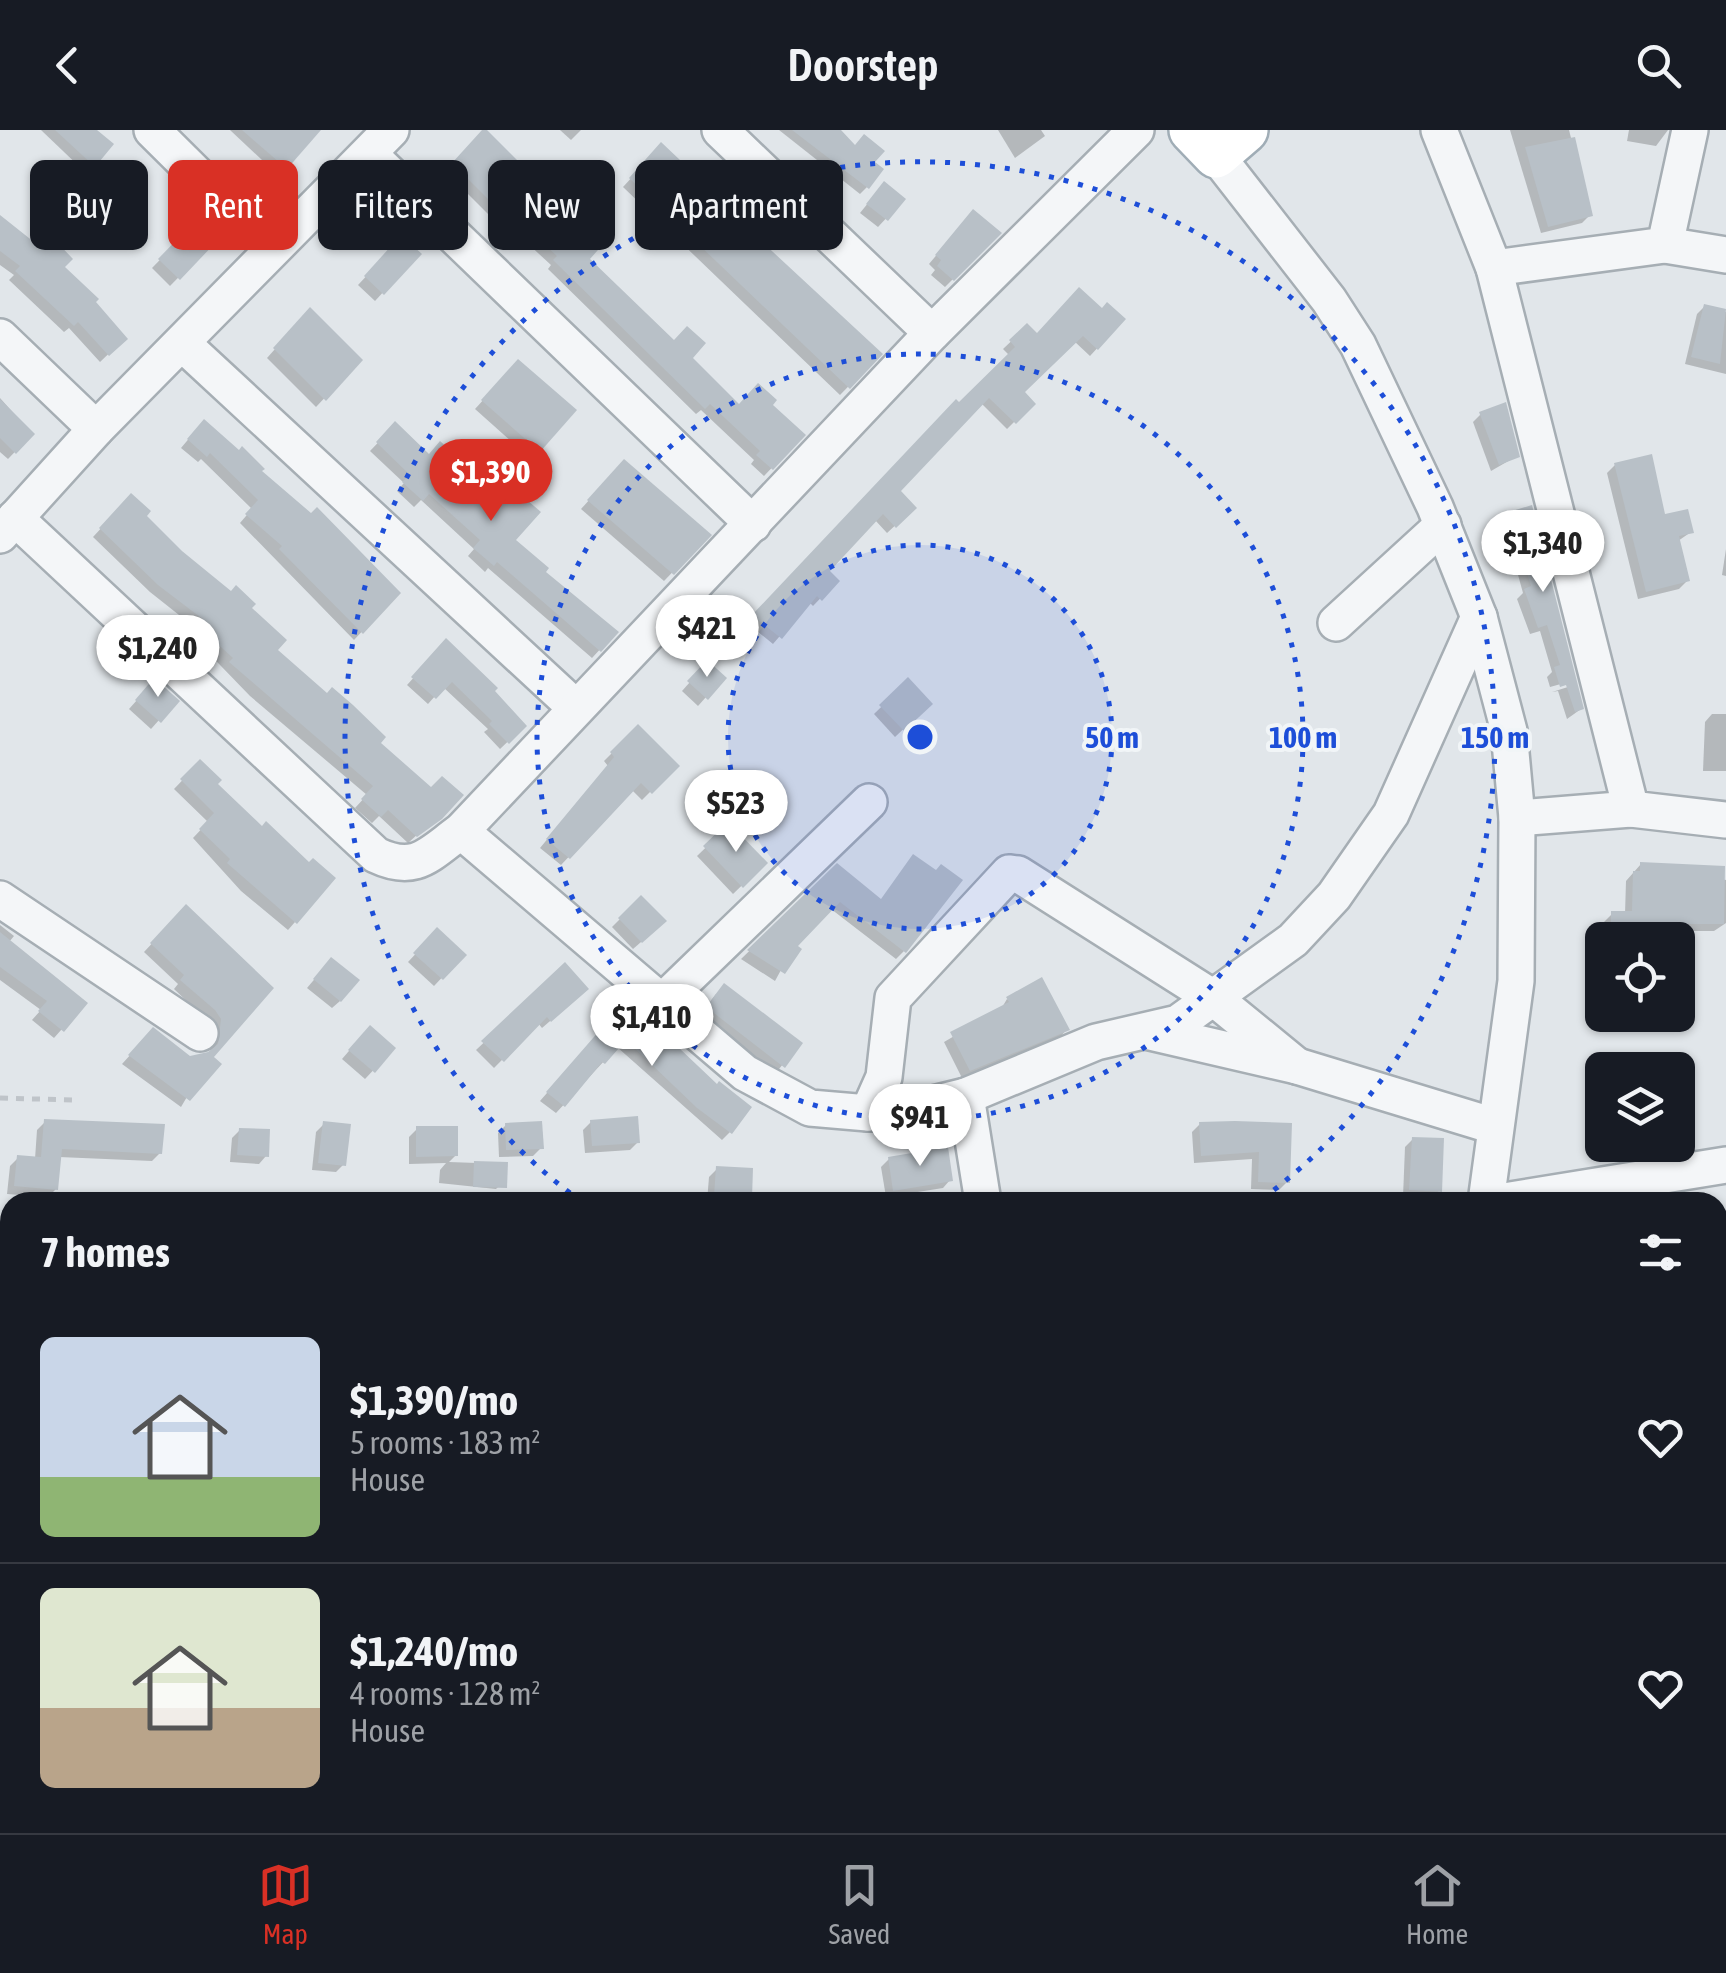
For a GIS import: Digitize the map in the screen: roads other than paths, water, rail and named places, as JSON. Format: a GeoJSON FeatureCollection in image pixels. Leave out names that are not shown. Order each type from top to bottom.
{"type":"FeatureCollection","features":[{"type":"Feature","properties":{"kind":"street"},"geometry":{"type":"LineString","coordinates":[[152,130],[182,160]]}},
{"type":"Feature","properties":{"kind":"street"},"geometry":{"type":"LineString","coordinates":[[720,130],[932,333]]}},
{"type":"Feature","properties":{"kind":"street"},"geometry":{"type":"LineString","coordinates":[[269,250],[7,527],[376,855],[397,865],[418,862],[462,831],[932,333],[1136,130]]}},
{"type":"Feature","properties":{"kind":"street"},"geometry":{"type":"LineString","coordinates":[[1439,130],[1494,268],[1632,809]]}},
{"type":"Feature","properties":{"kind":"street"},"geometry":{"type":"LineString","coordinates":[[1665,246],[1690,130]]}},
{"type":"Feature","properties":{"kind":"street"},"geometry":{"type":"LineString","coordinates":[[1218,138],[1358,345],[1443,526],[1479,617],[1509,730],[1517,818],[1516,981],[1487,1192]]}},
{"type":"Feature","properties":{"kind":"street"},"geometry":{"type":"LineString","coordinates":[[298,222],[380,142],[753,524]]}},
{"type":"Feature","properties":{"kind":"street"},"geometry":{"type":"LineString","coordinates":[[1494,268],[1665,246],[1726,255]]}},
{"type":"Feature","properties":{"kind":"street"},"geometry":{"type":"LineString","coordinates":[[0,338],[96,429]]}},
{"type":"Feature","properties":{"kind":"street"},"geometry":{"type":"LineString","coordinates":[[183,344],[576,708]]}},
{"type":"Feature","properties":{"kind":"street"},"geometry":{"type":"LineString","coordinates":[[1336,624],[1443,526]]}},
{"type":"Feature","properties":{"kind":"street"},"geometry":{"type":"LineString","coordinates":[[462,831],[745,1074],[788,1100],[810,1108],[868,1113],[913,1109],[966,1096],[1096,1042],[1150,1032],[1178,1022],[1293,940],[1334,896],[1391,814],[1479,617]]}},
{"type":"Feature","properties":{"kind":"street"},"geometry":{"type":"LineString","coordinates":[[662,1002],[869,802]]}},
{"type":"Feature","properties":{"kind":"street"},"geometry":{"type":"LineString","coordinates":[[1517,818],[1632,809],[1726,820]]}},
{"type":"Feature","properties":{"kind":"street"},"geometry":{"type":"LineString","coordinates":[[868,1113],[884,1077],[893,998],[1009,873],[1018,874],[1215,999],[1297,1066]]}},
{"type":"Feature","properties":{"kind":"street"},"geometry":{"type":"LineString","coordinates":[[0,898],[200,1033]]}},
{"type":"Feature","properties":{"kind":"street"},"geometry":{"type":"LineString","coordinates":[[1150,1032],[1297,1066],[1494,1126]]}},
{"type":"Feature","properties":{"kind":"street"},"geometry":{"type":"LineString","coordinates":[[966,1096],[981,1192]]}},
{"type":"Feature","properties":{"kind":"street"},"geometry":{"type":"LineString","coordinates":[[1558,1192],[1726,1164]]}}]}
